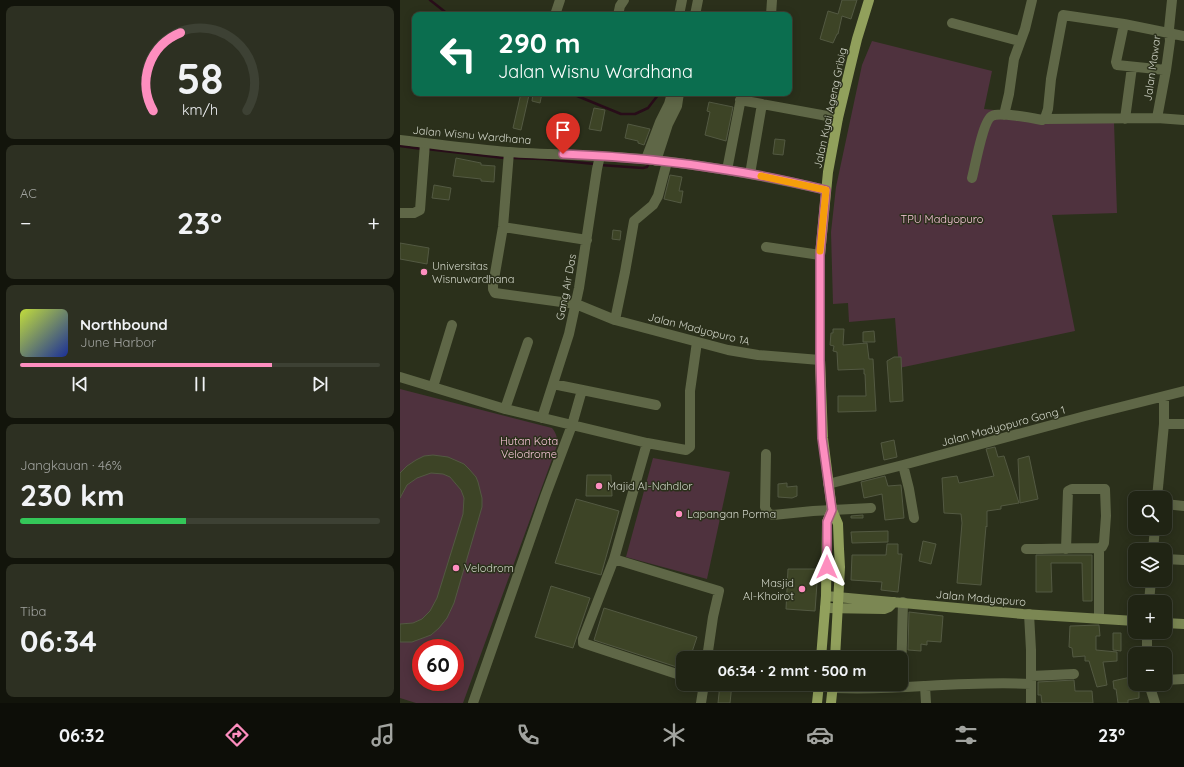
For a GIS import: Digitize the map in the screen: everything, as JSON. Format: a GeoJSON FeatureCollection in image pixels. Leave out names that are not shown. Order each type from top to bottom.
{"type":"FeatureCollection","features":[{"type":"Feature","properties":{"kind":"main road","name":"Jalan Kyai Ageng Gribig"},"geometry":{"type":"LineString","coordinates":[[834,651],[840,567],[838,524],[832,510],[817,392],[820,360],[820,255],[828,172],[838,118],[857,39],[869,0]]}},
{"type":"Feature","properties":{"kind":"main road","name":"Jalan Kyai Ageng Gribig"},"geometry":{"type":"LineString","coordinates":[[822,651],[826,596],[827,522],[832,510]]}},
{"type":"Feature","properties":{"kind":"main road","name":"Jalan Madyapuro"},"geometry":{"type":"LineString","coordinates":[[826,596],[1029,614],[1128,620]]}},
{"type":"Feature","properties":{"kind":"main road"},"geometry":{"type":"LineString","coordinates":[[825,608],[884,609],[899,602]]}},
{"type":"Feature","properties":{"kind":"main road"},"geometry":{"type":"LineString","coordinates":[[1172,623],[1184,624]]}},
{"type":"Feature","properties":{"kind":"main road"},"geometry":{"type":"LineString","coordinates":[[816,703],[818,691]]}},
{"type":"Feature","properties":{"kind":"main road"},"geometry":{"type":"LineString","coordinates":[[831,703],[832,691]]}},
{"type":"Feature","properties":{"kind":"street"},"geometry":{"type":"LineString","coordinates":[[556,12],[560,0]]}},
{"type":"Feature","properties":{"kind":"street"},"geometry":{"type":"LineString","coordinates":[[619,12],[620,6],[624,0]]}},
{"type":"Feature","properties":{"kind":"street"},"geometry":{"type":"LineString","coordinates":[[680,12],[682,0]]}},
{"type":"Feature","properties":{"kind":"street"},"geometry":{"type":"LineString","coordinates":[[696,12],[698,0]]}},
{"type":"Feature","properties":{"kind":"street"},"geometry":{"type":"LineString","coordinates":[[771,12],[772,0]]}},
{"type":"Feature","properties":{"kind":"street"},"geometry":{"type":"LineString","coordinates":[[1004,115],[1009,94],[1014,58],[1019,41],[1025,29],[1032,0]]}},
{"type":"Feature","properties":{"kind":"street","name":"Jalan Mawar"},"geometry":{"type":"LineString","coordinates":[[1157,117],[1170,41],[1170,33],[1168,29],[1172,0]]}},
{"type":"Feature","properties":{"kind":"street"},"geometry":{"type":"LineString","coordinates":[[1045,119],[1048,109],[1051,79],[1062,15],[1124,24],[1184,36]]}},
{"type":"Feature","properties":{"kind":"street"},"geometry":{"type":"LineString","coordinates":[[952,22],[1019,41]]}},
{"type":"Feature","properties":{"kind":"street"},"geometry":{"type":"LineString","coordinates":[[1124,24],[1116,64],[1166,70]]}},
{"type":"Feature","properties":{"kind":"street"},"geometry":{"type":"LineString","coordinates":[[1125,119],[1132,67]]}},
{"type":"Feature","properties":{"kind":"street"},"geometry":{"type":"LineString","coordinates":[[651,160],[664,123],[671,96]]}},
{"type":"Feature","properties":{"kind":"street"},"geometry":{"type":"LineString","coordinates":[[664,123],[677,106],[679,96]]}},
{"type":"Feature","properties":{"kind":"street"},"geometry":{"type":"LineString","coordinates":[[727,170],[741,96],[762,104],[838,118]]}},
{"type":"Feature","properties":{"kind":"street"},"geometry":{"type":"LineString","coordinates":[[750,174],[762,104]]}},
{"type":"Feature","properties":{"kind":"street"},"geometry":{"type":"LineString","coordinates":[[972,178],[986,123],[993,115],[1045,119],[1125,119],[1157,117],[1184,120]]}},
{"type":"Feature","properties":{"kind":"street","name":"Jalan Wisnu Wardhana"},"geometry":{"type":"LineString","coordinates":[[400,140],[425,147],[509,152],[599,162],[651,160],[727,170],[826,190]]}},
{"type":"Feature","properties":{"kind":"street"},"geometry":{"type":"LineString","coordinates":[[400,213],[414,213],[420,210],[425,147]]}},
{"type":"Feature","properties":{"kind":"street"},"geometry":{"type":"LineString","coordinates":[[509,152],[504,227],[587,240]]}},
{"type":"Feature","properties":{"kind":"street","name":"Gang Air Das"},"geometry":{"type":"LineString","coordinates":[[542,418],[569,334],[576,304],[599,162]]}},
{"type":"Feature","properties":{"kind":"street"},"geometry":{"type":"LineString","coordinates":[[614,320],[625,272],[634,221],[653,205],[658,196],[667,162]]}},
{"type":"Feature","properties":{"kind":"street","name":"Jalan Madyopuro 1A"},"geometry":{"type":"LineString","coordinates":[[504,227],[493,285],[495,293],[576,304],[614,320],[697,342],[758,355],[820,360]]}},
{"type":"Feature","properties":{"kind":"street"},"geometry":{"type":"LineString","coordinates":[[766,247],[820,255]]}},
{"type":"Feature","properties":{"kind":"street"},"geometry":{"type":"LineString","coordinates":[[433,387],[452,325]]}},
{"type":"Feature","properties":{"kind":"street"},"geometry":{"type":"LineString","coordinates":[[505,409],[528,342]]}},
{"type":"Feature","properties":{"kind":"street"},"geometry":{"type":"LineString","coordinates":[[400,377],[505,409],[647,443],[686,450],[690,447],[690,391],[697,342]]}},
{"type":"Feature","properties":{"kind":"street"},"geometry":{"type":"LineString","coordinates":[[553,384],[656,405]]}},
{"type":"Feature","properties":{"kind":"street"},"geometry":{"type":"LineString","coordinates":[[473,703],[540,509],[572,425],[582,390]]}},
{"type":"Feature","properties":{"kind":"street","name":"Jalan Madyopuro Gang 1"},"geometry":{"type":"LineString","coordinates":[[828,484],[903,466],[1085,416],[1184,391]]}},
{"type":"Feature","properties":{"kind":"street"},"geometry":{"type":"LineString","coordinates":[[1158,491],[1164,424],[1164,397]]}},
{"type":"Feature","properties":{"kind":"street"},"geometry":{"type":"LineString","coordinates":[[1164,424],[1184,424]]}},
{"type":"Feature","properties":{"kind":"street"},"geometry":{"type":"LineString","coordinates":[[647,443],[614,559],[583,639],[583,643],[676,674]]}},
{"type":"Feature","properties":{"kind":"street"},"geometry":{"type":"LineString","coordinates":[[766,454],[765,507],[769,514],[773,515],[871,508]]}},
{"type":"Feature","properties":{"kind":"street"},"geometry":{"type":"LineString","coordinates":[[903,466],[914,518]]}},
{"type":"Feature","properties":{"kind":"street"},"geometry":{"type":"LineString","coordinates":[[1026,549],[1066,549],[1102,547],[1104,543],[1106,516],[1105,489],[1072,489],[1068,491],[1066,549]]}},
{"type":"Feature","properties":{"kind":"street"},"geometry":{"type":"LineString","coordinates":[[1172,505],[1184,506]]}},
{"type":"Feature","properties":{"kind":"street"},"geometry":{"type":"LineString","coordinates":[[1099,548],[1099,618]]}},
{"type":"Feature","properties":{"kind":"street"},"geometry":{"type":"LineString","coordinates":[[614,559],[719,591],[713,617],[708,651]]}},
{"type":"Feature","properties":{"kind":"street"},"geometry":{"type":"LineString","coordinates":[[1172,559],[1184,560]]}},
{"type":"Feature","properties":{"kind":"street"},"geometry":{"type":"LineString","coordinates":[[899,602],[900,651]]}},
{"type":"Feature","properties":{"kind":"street"},"geometry":{"type":"LineString","coordinates":[[1029,614],[1031,703]]}},
{"type":"Feature","properties":{"kind":"street"},"geometry":{"type":"LineString","coordinates":[[908,684],[925,686],[1008,682],[1074,674]]}},
{"type":"Feature","properties":{"kind":"street"},"geometry":{"type":"LineString","coordinates":[[1172,680],[1184,680]]}},
{"type":"Feature","properties":{"kind":"street"},"geometry":{"type":"LineString","coordinates":[[925,686],[926,703]]}},
{"type":"Feature","properties":{"kind":"street"},"geometry":{"type":"LineString","coordinates":[[701,703],[703,691]]}},
{"type":"Feature","properties":{"kind":"street"},"geometry":{"type":"LineString","coordinates":[[1151,691],[1155,703]]}},
{"type":"Feature","properties":{"kind":"green space","name":"TPU Madyopuro"},"geometry":{"type":"Polygon","coordinates":[[[872,41],[992,71],[984,109],[1114,122],[1117,213],[1052,215],[1075,331],[899,368],[895,318],[849,322],[848,303],[833,304],[831,232],[836,187],[862,65],[872,41]]]}},
{"type":"Feature","properties":{"kind":"green space","name":"Velodrom"},"geometry":{"type":"Polygon","coordinates":[[[400,389],[552,428],[558,443],[463,703],[416,703],[400,698],[400,389]]]}},
{"type":"Feature","properties":{"kind":"green space","name":"Lapangan Porma"},"geometry":{"type":"Polygon","coordinates":[[[653,458],[730,472],[707,579],[626,557],[653,458]]]}},
{"type":"Feature","properties":{"kind":"building"},"geometry":{"type":"Polygon","coordinates":[[[842,0],[857,0],[851,19],[842,16],[838,34],[833,43],[820,39],[828,11],[838,14],[842,0]]]}},
{"type":"Feature","properties":{"kind":"building"},"geometry":{"type":"Polygon","coordinates":[[[520,96],[529,96],[521,130],[513,128],[520,96]]]}},
{"type":"Feature","properties":{"kind":"building"},"geometry":{"type":"Polygon","coordinates":[[[533,96],[541,96],[540,103],[532,101],[533,96]]]}},
{"type":"Feature","properties":{"kind":"building"},"geometry":{"type":"Polygon","coordinates":[[[709,102],[733,107],[726,141],[705,135],[710,112],[707,111],[709,102]]]}},
{"type":"Feature","properties":{"kind":"building"},"geometry":{"type":"Polygon","coordinates":[[[594,108],[605,110],[601,131],[589,129],[594,108]]]}},
{"type":"Feature","properties":{"kind":"building"},"geometry":{"type":"Polygon","coordinates":[[[628,124],[650,129],[644,145],[638,143],[638,141],[625,138],[628,124]]]}},
{"type":"Feature","properties":{"kind":"building"},"geometry":{"type":"Polygon","coordinates":[[[775,139],[785,140],[783,155],[773,154],[775,139]]]}},
{"type":"Feature","properties":{"kind":"building"},"geometry":{"type":"Polygon","coordinates":[[[456,158],[481,163],[481,165],[495,166],[494,182],[453,176],[456,158]]]}},
{"type":"Feature","properties":{"kind":"building"},"geometry":{"type":"Polygon","coordinates":[[[670,175],[682,177],[679,191],[683,191],[681,203],[664,199],[670,175]]]}},
{"type":"Feature","properties":{"kind":"building"},"geometry":{"type":"Polygon","coordinates":[[[434,185],[451,188],[449,200],[432,198],[434,185]]]}},
{"type":"Feature","properties":{"kind":"building"},"geometry":{"type":"Polygon","coordinates":[[[613,230],[621,231],[620,240],[612,239],[613,230]]]}},
{"type":"Feature","properties":{"kind":"building"},"geometry":{"type":"Polygon","coordinates":[[[400,243],[429,248],[427,264],[400,259],[400,243]]]}},
{"type":"Feature","properties":{"kind":"building"},"geometry":{"type":"Polygon","coordinates":[[[833,329],[844,329],[843,345],[867,343],[869,359],[873,359],[876,411],[838,412],[838,396],[866,396],[865,374],[864,369],[838,370],[837,352],[833,351],[834,346],[830,345],[831,333],[833,333],[833,329]]]}},
{"type":"Feature","properties":{"kind":"building"},"geometry":{"type":"Polygon","coordinates":[[[874,331],[875,342],[863,342],[863,332],[874,331]]]}},
{"type":"Feature","properties":{"kind":"building"},"geometry":{"type":"Polygon","coordinates":[[[894,357],[901,357],[903,401],[890,402],[887,361],[894,357]]]}},
{"type":"Feature","properties":{"kind":"building"},"geometry":{"type":"Polygon","coordinates":[[[894,440],[897,457],[884,460],[881,443],[894,440]]]}},
{"type":"Feature","properties":{"kind":"building"},"geometry":{"type":"Polygon","coordinates":[[[995,447],[998,457],[1004,456],[1019,503],[1001,506],[1001,509],[987,511],[987,527],[986,526],[981,585],[957,583],[962,523],[961,514],[944,513],[942,478],[957,476],[959,483],[994,476],[986,449],[995,447]]]}},
{"type":"Feature","properties":{"kind":"building"},"geometry":{"type":"Polygon","coordinates":[[[433,455],[448,457],[464,464],[476,477],[482,498],[482,507],[454,603],[447,618],[431,635],[420,639],[412,639],[412,642],[400,642],[400,624],[413,623],[422,619],[430,611],[437,598],[463,514],[464,498],[461,490],[450,477],[443,474],[431,473],[417,478],[407,485],[400,498],[400,473],[407,466],[424,456],[433,455]]]}},
{"type":"Feature","properties":{"kind":"building"},"geometry":{"type":"Polygon","coordinates":[[[1029,456],[1038,499],[1020,503],[1018,459],[1029,456]]]}},
{"type":"Feature","properties":{"kind":"building","name":"Majid Al-Nahdlor"},"geometry":{"type":"Polygon","coordinates":[[[587,475],[611,475],[612,496],[586,496],[587,475]]]}},
{"type":"Feature","properties":{"kind":"building"},"geometry":{"type":"Polygon","coordinates":[[[885,476],[888,486],[901,485],[904,518],[885,520],[882,494],[864,498],[861,482],[885,476]]]}},
{"type":"Feature","properties":{"kind":"building"},"geometry":{"type":"Polygon","coordinates":[[[787,483],[787,487],[797,486],[797,496],[792,498],[778,497],[778,484],[787,483]]]}},
{"type":"Feature","properties":{"kind":"building"},"geometry":{"type":"Polygon","coordinates":[[[576,499],[619,511],[601,575],[555,563],[576,499]]]}},
{"type":"Feature","properties":{"kind":"building"},"geometry":{"type":"Polygon","coordinates":[[[863,515],[863,518],[851,518],[851,516],[863,515]]]}},
{"type":"Feature","properties":{"kind":"building"},"geometry":{"type":"Polygon","coordinates":[[[888,531],[888,542],[852,543],[851,532],[888,531]]]}},
{"type":"Feature","properties":{"kind":"building"},"geometry":{"type":"Polygon","coordinates":[[[923,541],[936,544],[931,564],[919,561],[923,541]]]}},
{"type":"Feature","properties":{"kind":"building"},"geometry":{"type":"Polygon","coordinates":[[[887,544],[898,544],[898,554],[902,554],[898,592],[881,590],[882,582],[851,580],[852,555],[886,555],[887,544]]]}},
{"type":"Feature","properties":{"kind":"building"},"geometry":{"type":"Polygon","coordinates":[[[1036,555],[1092,555],[1092,601],[1083,601],[1082,563],[1051,563],[1052,592],[1036,592],[1036,555]]]}},
{"type":"Feature","properties":{"kind":"building","name":"Masjid Al-Khoirot"},"geometry":{"type":"Polygon","coordinates":[[[788,569],[818,569],[815,611],[786,609],[788,569]]]}},
{"type":"Feature","properties":{"kind":"building"},"geometry":{"type":"Polygon","coordinates":[[[551,586],[590,598],[573,648],[535,637],[551,586]]]}},
{"type":"Feature","properties":{"kind":"building"},"geometry":{"type":"Polygon","coordinates":[[[604,608],[697,637],[692,651],[676,651],[676,667],[594,640],[604,608]]]}},
{"type":"Feature","properties":{"kind":"building"},"geometry":{"type":"Polygon","coordinates":[[[909,612],[943,616],[941,642],[927,641],[927,645],[921,644],[921,651],[908,650],[909,612]]]}},
{"type":"Feature","properties":{"kind":"building"},"geometry":{"type":"Polygon","coordinates":[[[1099,625],[1100,636],[1096,636],[1096,650],[1117,652],[1117,661],[1103,662],[1107,685],[1097,687],[1089,661],[1085,661],[1085,656],[1073,657],[1072,648],[1069,647],[1070,626],[1099,625]]]}},
{"type":"Feature","properties":{"kind":"building"},"geometry":{"type":"Polygon","coordinates":[[[1113,633],[1121,633],[1121,651],[1113,650],[1113,633]]]}},
{"type":"Feature","properties":{"kind":"building"},"geometry":{"type":"Polygon","coordinates":[[[1128,678],[1128,691],[1139,691],[1139,698],[1128,700],[1128,703],[1118,703],[1113,681],[1128,678]]]}},
{"type":"Feature","properties":{"kind":"building"},"geometry":{"type":"Polygon","coordinates":[[[1074,680],[1075,691],[1092,691],[1093,703],[1042,703],[1041,695],[1038,695],[1038,682],[1074,680]]]}},
{"type":"Feature","properties":{"kind":"building"},"geometry":{"type":"Polygon","coordinates":[[[719,691],[731,691],[730,703],[718,703],[719,691]]]}},
{"type":"Feature","properties":{"kind":"waterway"},"geometry":{"type":"LineString","coordinates":[[430,0],[445,12]]}},
{"type":"Feature","properties":{"kind":"waterway"},"geometry":{"type":"LineString","coordinates":[[577,96],[621,114],[635,114],[648,108],[657,96]]}},
{"type":"Feature","properties":{"kind":"waterway"},"geometry":{"type":"LineString","coordinates":[[400,146],[422,149]]}},
{"type":"Feature","properties":{"kind":"waterway"},"geometry":{"type":"LineString","coordinates":[[427,149],[504,158]]}},
{"type":"Feature","properties":{"kind":"waterway"},"geometry":{"type":"LineString","coordinates":[[513,158],[595,164]]}},
{"type":"Feature","properties":{"kind":"waterway"},"geometry":{"type":"LineString","coordinates":[[600,165],[643,168],[647,167],[649,163]]}},
{"type":"Feature","properties":{"kind":"slow traffic"},"geometry":{"type":"LineString","coordinates":[[761,176],[826,190],[820,251]]}},
{"type":"Feature","properties":{"kind":"place","name":"Universitas Wisnuwardhana"},"geometry":{"type":"Point","coordinates":[424,272]}},
{"type":"Feature","properties":{"kind":"place","name":"Majid Al-Nahdlor"},"geometry":{"type":"Point","coordinates":[599,486]}},
{"type":"Feature","properties":{"kind":"place","name":"Lapangan Porma"},"geometry":{"type":"Point","coordinates":[679,514]}},
{"type":"Feature","properties":{"kind":"place","name":"Velodrom"},"geometry":{"type":"Point","coordinates":[456,568]}},
{"type":"Feature","properties":{"kind":"place","name":"Masjid Al-Khoirot"},"geometry":{"type":"Point","coordinates":[802,589]}},
{"type":"Feature","properties":{"kind":"route"},"geometry":{"type":"LineString","coordinates":[[563,154],[646,160],[727,170],[826,190],[820,255],[820,392],[822,438],[832,510],[827,522],[827,567]]}},
{"type":"Feature","properties":{"kind":"park label","name":"Hutan Kota Velodrome"},"geometry":{"type":"Point","coordinates":[529,447]}}]}
